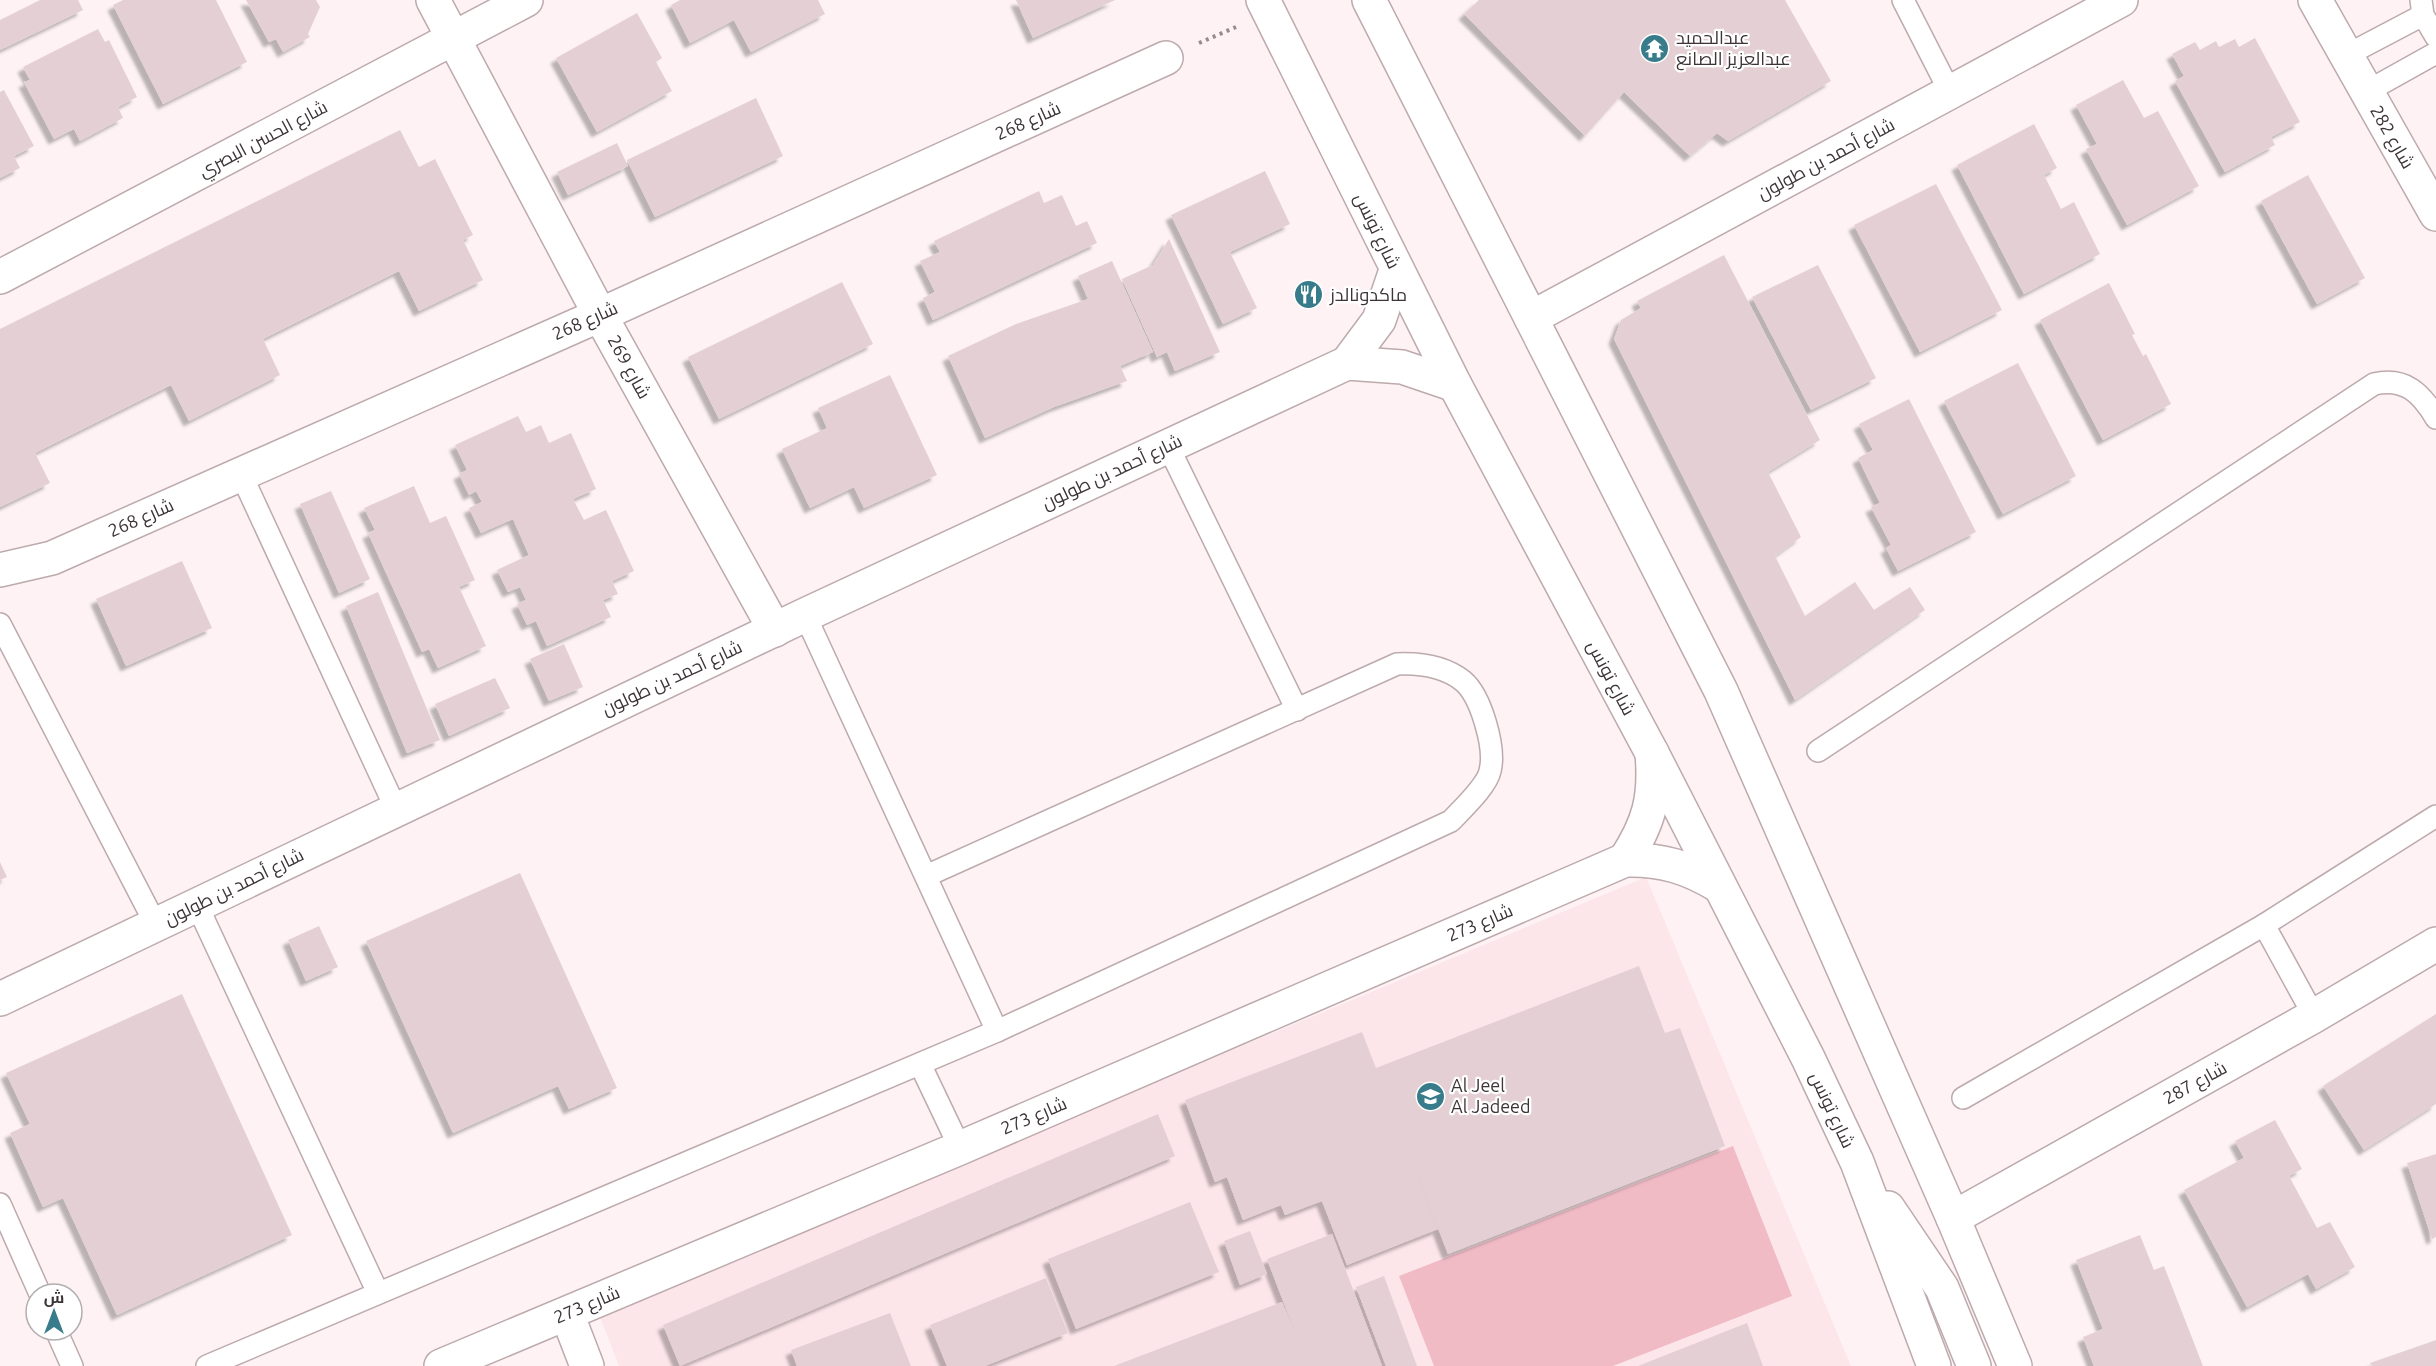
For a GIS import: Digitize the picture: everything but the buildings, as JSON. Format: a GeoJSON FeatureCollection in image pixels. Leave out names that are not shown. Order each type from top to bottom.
{"type":"FeatureCollection","features":[{"type":"Feature","properties":{"kind":"street","name":"شارع 269"},"geometry":{"type":"LineString","coordinates":[[433,0],[600,315],[775,630]]}},
{"type":"Feature","properties":{"kind":"street","name":"شارع الحسن البصري"},"geometry":{"type":"LineString","coordinates":[[0,276],[526,0]]}},
{"type":"Feature","properties":{"kind":"street"},"geometry":{"type":"LineString","coordinates":[[1369,0],[1721,691],[1953,1218],[2015,1366]]}},
{"type":"Feature","properties":{"kind":"street","name":"شارع أحمد بن طولون"},"geometry":{"type":"LineString","coordinates":[[1531,318],[2121,0]]}},
{"type":"Feature","properties":{"kind":"street","name":"شارع 282"},"geometry":{"type":"LineString","coordinates":[[2315,0],[2436,214]]}},
{"type":"Feature","properties":{"kind":"street","name":"شارع تونس"},"geometry":{"type":"LineString","coordinates":[[1267,6],[1455,385],[1652,753],[1808,1058],[1857,1161],[1934,1366]]}},
{"type":"Feature","properties":{"kind":"street","name":"شارع 268"},"geometry":{"type":"LineString","coordinates":[[0,570],[52,558],[600,315],[1166,58]]}},
{"type":"Feature","properties":{"kind":"street","name":"شارع أحمد بن طولون"},"geometry":{"type":"LineString","coordinates":[[0,999],[805,615],[1347,363],[1379,320],[1396,270]]}},
{"type":"Feature","properties":{"kind":"street","name":"شارع أحمد بن طولون"},"geometry":{"type":"LineString","coordinates":[[1347,363],[1402,367],[1455,385]]}},
{"type":"Feature","properties":{"kind":"street"},"geometry":{"type":"LineString","coordinates":[[1625,860],[1640,836],[1650,809],[1654,781],[1652,753]]}},
{"type":"Feature","properties":{"kind":"street","name":"شارع 273"},"geometry":{"type":"LineString","coordinates":[[441,1366],[960,1148],[1625,860],[1650,859],[1674,864],[1698,873],[1719,886]]}},
{"type":"Feature","properties":{"kind":"street","name":"شارع 287"},"geometry":{"type":"LineString","coordinates":[[1953,1218],[2314,1016],[2436,944]]}},
{"type":"Feature","properties":{"kind":"street"},"geometry":{"type":"LineString","coordinates":[[1857,1161],[1942,1288],[1974,1366]]}},
{"type":"Feature","properties":{"kind":"street"},"geometry":{"type":"LineString","coordinates":[[567,1314],[587,1366]]}},
{"type":"Feature","properties":{"kind":"lane"},"geometry":{"type":"LineString","coordinates":[[1903,0],[1950,92]]}},
{"type":"Feature","properties":{"kind":"lane"},"geometry":{"type":"LineString","coordinates":[[2345,56],[2422,8],[2436,37]]}},
{"type":"Feature","properties":{"kind":"lane","name":"شارع 282"},"geometry":{"type":"LineString","coordinates":[[2366,92],[2436,53]]}},
{"type":"Feature","properties":{"kind":"lane"},"geometry":{"type":"LineString","coordinates":[[1818,751],[2369,387],[2386,382],[2409,386],[2419,393],[2436,418]]}},
{"type":"Feature","properties":{"kind":"lane"},"geometry":{"type":"LineString","coordinates":[[1168,446],[1297,710]]}},
{"type":"Feature","properties":{"kind":"lane"},"geometry":{"type":"LineString","coordinates":[[241,474],[396,809]]}},
{"type":"Feature","properties":{"kind":"lane"},"geometry":{"type":"LineString","coordinates":[[805,615],[998,1031]]}},
{"type":"Feature","properties":{"kind":"lane"},"geometry":{"type":"LineString","coordinates":[[0,624],[156,925]]}},
{"type":"Feature","properties":{"kind":"lane"},"geometry":{"type":"LineString","coordinates":[[207,1366],[998,1031],[1451,821],[1490,773],[1492,751],[1484,715],[1463,681],[1423,663],[1398,664],[926,876]]}},
{"type":"Feature","properties":{"kind":"lane"},"geometry":{"type":"LineString","coordinates":[[1963,1098],[2264,925],[2436,816]]}},
{"type":"Feature","properties":{"kind":"lane"},"geometry":{"type":"LineString","coordinates":[[197,905],[378,1293]]}},
{"type":"Feature","properties":{"kind":"lane"},"geometry":{"type":"LineString","coordinates":[[2264,925],[2314,1016]]}},
{"type":"Feature","properties":{"kind":"lane"},"geometry":{"type":"LineString","coordinates":[[920,1064],[960,1148]]}},
{"type":"Feature","properties":{"kind":"lane"},"geometry":{"type":"LineString","coordinates":[[0,1204],[35,1282]]}},
{"type":"Feature","properties":{"kind":"lane"},"geometry":{"type":"LineString","coordinates":[[61,1342],[72,1366]]}},
{"type":"Feature","properties":{"kind":"path"},"geometry":{"type":"LineString","coordinates":[[1166,58],[1267,6]]}},
{"type":"Feature","properties":{"kind":"shaded area","name":"Al Jeel Al Jadeed"},"geometry":{"type":"Polygon","coordinates":[[[1646,877],[1851,1366],[619,1366],[599,1315],[1646,877]]]}},
{"type":"Feature","properties":{"kind":"shaded area"},"geometry":{"type":"Polygon","coordinates":[[[1733,1146],[1792,1296],[1613,1366],[1434,1366],[1399,1276],[1733,1146]]]}},
{"type":"Feature","properties":{"kind":"place","name":"عبدالحميد عبدالعزيز الصانع"},"geometry":{"type":"Point","coordinates":[1655,48]}},
{"type":"Feature","properties":{"kind":"place","name":"ماكدونالدز"},"geometry":{"type":"Point","coordinates":[1309,295]}},
{"type":"Feature","properties":{"kind":"place","name":"Al Jeel Al Jadeed"},"geometry":{"type":"Point","coordinates":[1430,1096]}}]}
